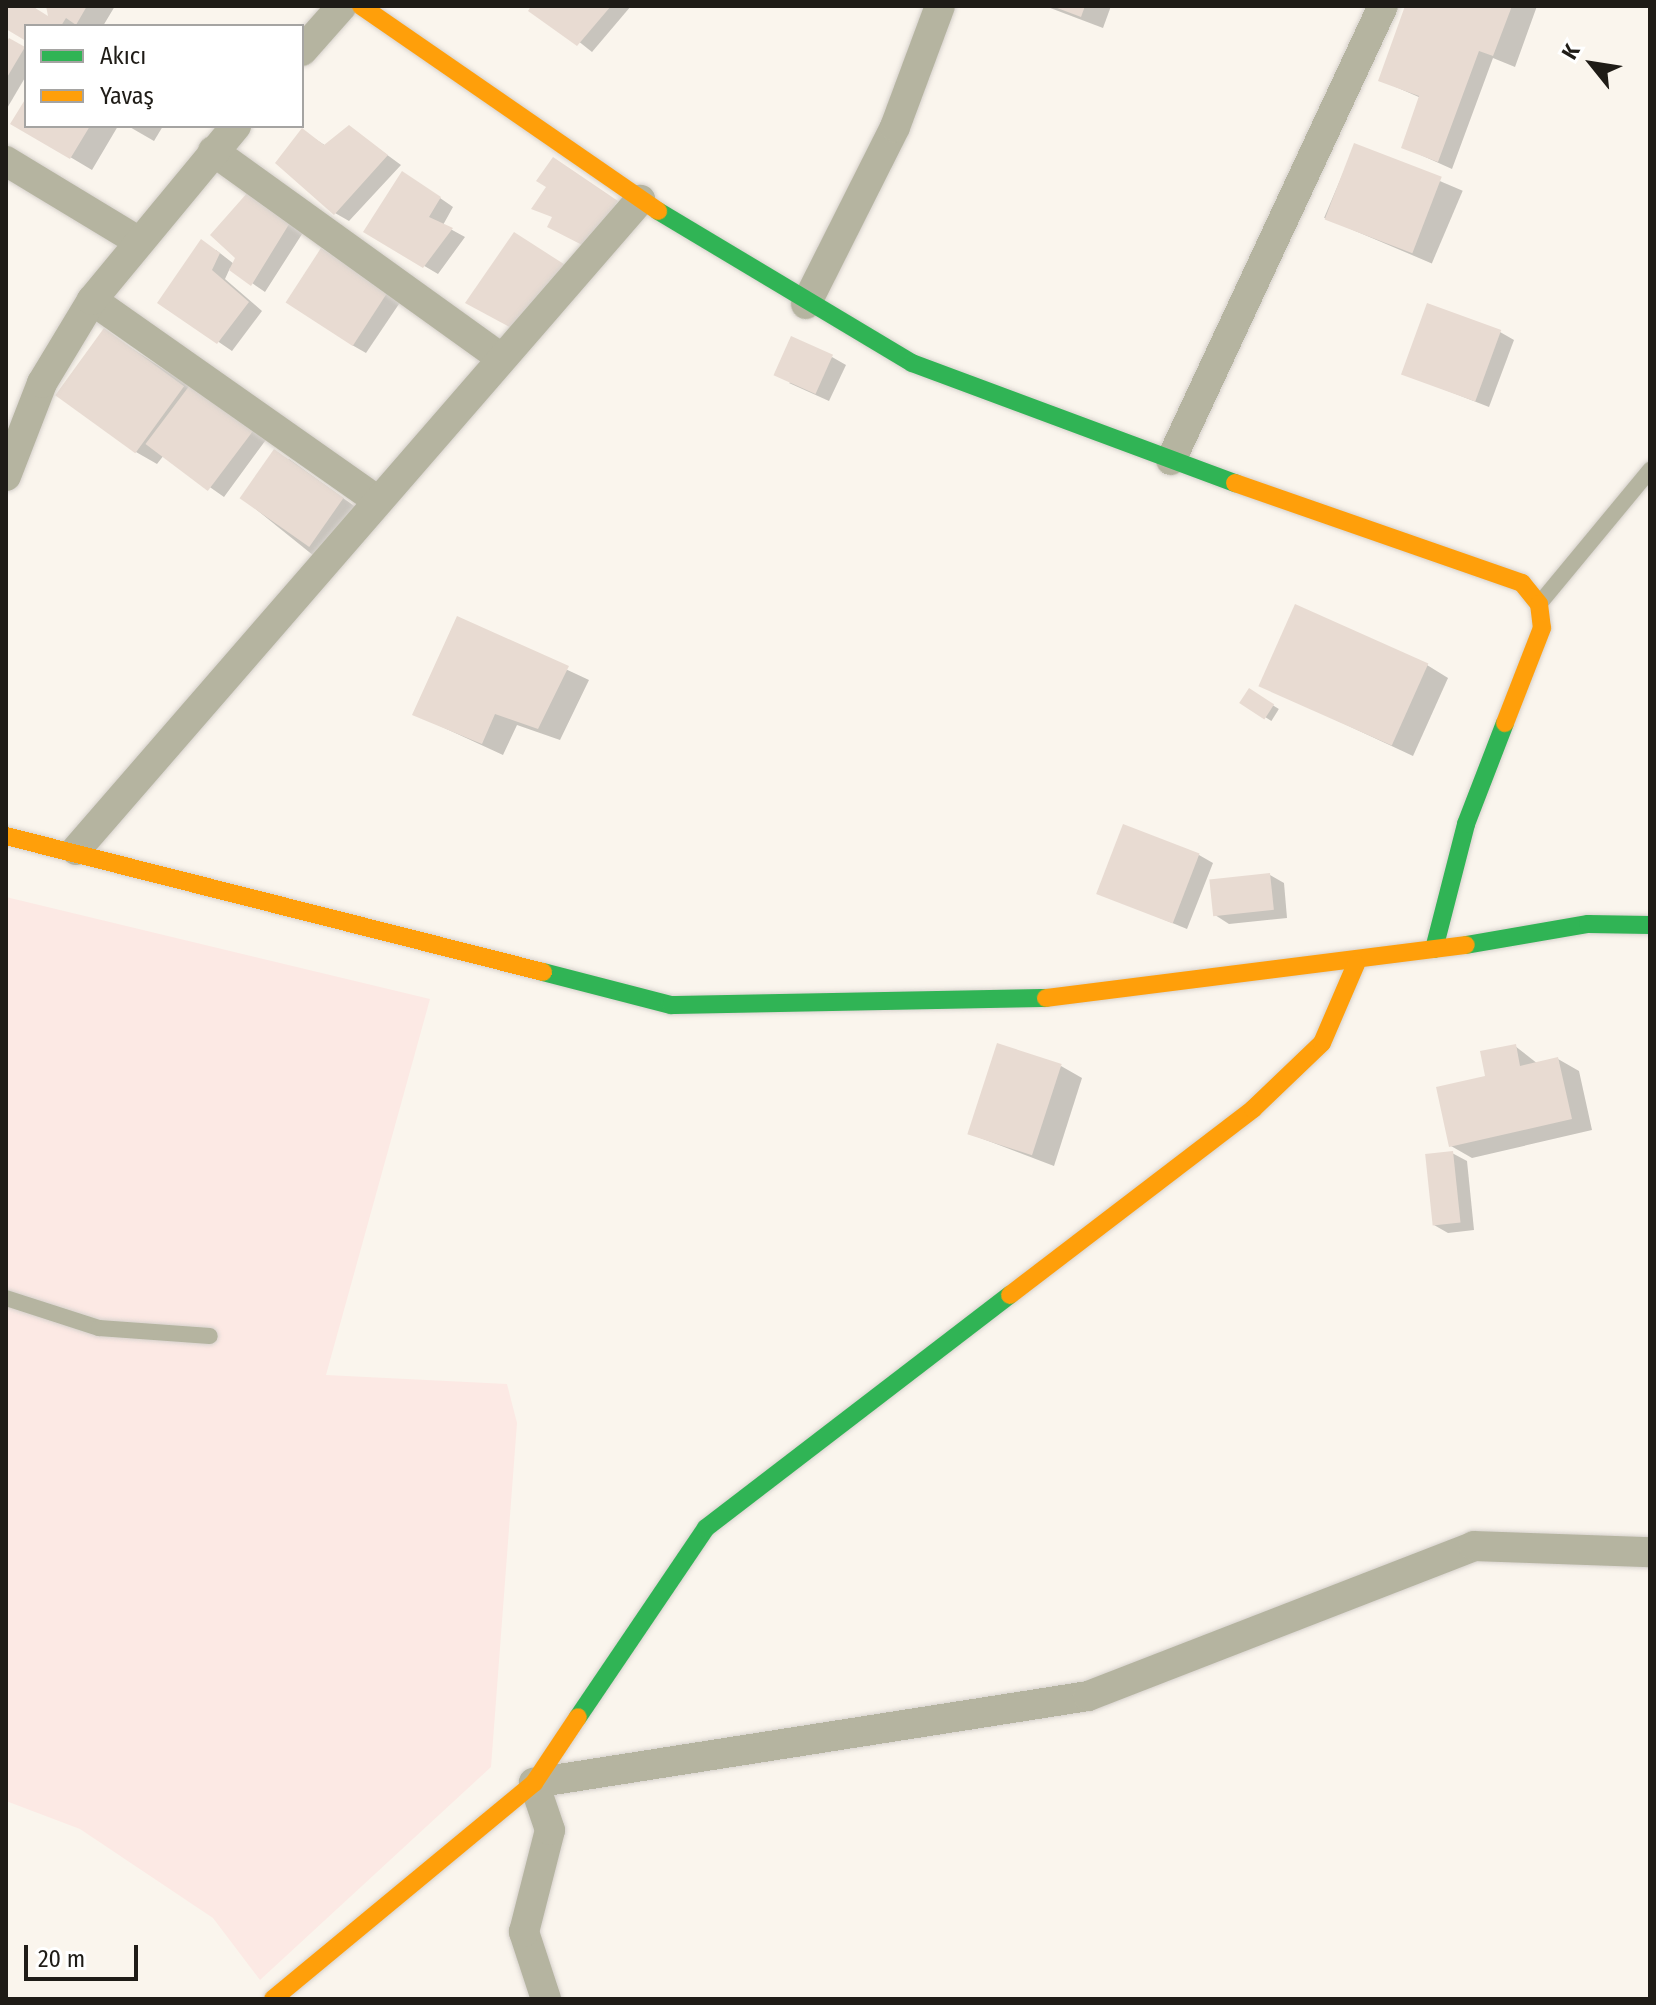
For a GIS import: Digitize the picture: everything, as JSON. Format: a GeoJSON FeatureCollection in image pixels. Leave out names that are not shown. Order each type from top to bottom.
{"type":"FeatureCollection","features":[{"type":"Feature","properties":{"kind":"street"},"geometry":{"type":"LineString","coordinates":[[304,49],[342,6]]}},
{"type":"Feature","properties":{"kind":"street"},"geometry":{"type":"LineString","coordinates":[[361,6],[640,200],[806,304],[912,363],[1171,460],[1499,569],[1539,604],[1542,628],[1466,824],[1434,949]]}},
{"type":"Feature","properties":{"kind":"street"},"geometry":{"type":"LineString","coordinates":[[806,304],[895,127],[940,6]]}},
{"type":"Feature","properties":{"kind":"street"},"geometry":{"type":"LineString","coordinates":[[1171,460],[1383,6]]}},
{"type":"Feature","properties":{"kind":"street"},"geometry":{"type":"LineString","coordinates":[[6,476],[42,383],[92,300],[135,239],[234,128]]}},
{"type":"Feature","properties":{"kind":"street"},"geometry":{"type":"LineString","coordinates":[[213,151],[501,358]]}},
{"type":"Feature","properties":{"kind":"street"},"geometry":{"type":"LineString","coordinates":[[6,161],[135,239]]}},
{"type":"Feature","properties":{"kind":"street"},"geometry":{"type":"LineString","coordinates":[[76,850],[375,499],[640,200]]}},
{"type":"Feature","properties":{"kind":"street"},"geometry":{"type":"LineString","coordinates":[[92,300],[375,499]]}},
{"type":"Feature","properties":{"kind":"street"},"geometry":{"type":"LineString","coordinates":[[6,836],[76,850],[671,1005],[1049,998],[1356,964],[1588,924],[1650,925]]}},
{"type":"Feature","properties":{"kind":"street"},"geometry":{"type":"LineString","coordinates":[[273,1999],[534,1783],[706,1528],[1253,1109],[1322,1043],[1356,964]]}},
{"type":"Feature","properties":{"kind":"street"},"geometry":{"type":"LineString","coordinates":[[534,1783],[1088,1696],[1474,1546],[1650,1552]]}},
{"type":"Feature","properties":{"kind":"street"},"geometry":{"type":"LineString","coordinates":[[534,1783],[550,1830],[524,1932],[546,1999]]}},
{"type":"Feature","properties":{"kind":"lane"},"geometry":{"type":"LineString","coordinates":[[1539,604],[1650,470]]}},
{"type":"Feature","properties":{"kind":"lane"},"geometry":{"type":"LineString","coordinates":[[6,1298],[99,1328],[210,1336]]}},
{"type":"Feature","properties":{"kind":"shaded area"},"geometry":{"type":"Polygon","coordinates":[[[6,897],[430,999],[326,1375],[507,1384],[517,1423],[491,1767],[260,1980],[213,1918],[80,1829],[6,1801],[6,897]]]}},
{"type":"Feature","properties":{"kind":"building"},"geometry":{"type":"Polygon","coordinates":[[[6,6],[32,6],[48,16],[46,6],[87,6],[77,24],[66,18],[62,24],[24,24],[24,40],[6,29],[6,6]]]}},
{"type":"Feature","properties":{"kind":"building"},"geometry":{"type":"Polygon","coordinates":[[[531,6],[611,6],[577,46],[528,11],[531,6]]]}},
{"type":"Feature","properties":{"kind":"building"},"geometry":{"type":"Polygon","coordinates":[[[1052,6],[1085,6],[1081,17],[1052,6]]]}},
{"type":"Feature","properties":{"kind":"building"},"geometry":{"type":"Polygon","coordinates":[[[1405,6],[1512,6],[1493,56],[1479,51],[1438,162],[1401,148],[1419,96],[1378,81],[1405,6]]]}},
{"type":"Feature","properties":{"kind":"building"},"geometry":{"type":"Polygon","coordinates":[[[9,38],[24,49],[6,79],[6,43],[9,38]]]}},
{"type":"Feature","properties":{"kind":"building"},"geometry":{"type":"Polygon","coordinates":[[[24,101],[24,128],[89,128],[70,159],[10,124],[24,101]]]}},
{"type":"Feature","properties":{"kind":"building"},"geometry":{"type":"Polygon","coordinates":[[[349,125],[388,155],[334,215],[275,163],[302,128],[324,145],[349,125]]]}},
{"type":"Feature","properties":{"kind":"building"},"geometry":{"type":"Polygon","coordinates":[[[1354,143],[1442,177],[1412,253],[1325,220],[1354,143]]]}},
{"type":"Feature","properties":{"kind":"building"},"geometry":{"type":"Polygon","coordinates":[[[553,157],[618,201],[586,247],[547,227],[552,217],[531,209],[546,187],[536,181],[553,157]]]}},
{"type":"Feature","properties":{"kind":"building"},"geometry":{"type":"Polygon","coordinates":[[[402,171],[441,197],[429,217],[453,228],[423,268],[363,232],[402,171]]]}},
{"type":"Feature","properties":{"kind":"building"},"geometry":{"type":"Polygon","coordinates":[[[248,192],[291,221],[251,286],[229,270],[235,258],[210,235],[248,192]]]}},
{"type":"Feature","properties":{"kind":"building"},"geometry":{"type":"Polygon","coordinates":[[[514,232],[570,268],[517,331],[465,303],[514,232]]]}},
{"type":"Feature","properties":{"kind":"building"},"geometry":{"type":"Polygon","coordinates":[[[201,239],[220,253],[212,270],[249,302],[217,344],[157,303],[201,239]]]}},
{"type":"Feature","properties":{"kind":"building"},"geometry":{"type":"Polygon","coordinates":[[[321,248],[388,292],[353,346],[286,303],[321,248]]]}},
{"type":"Feature","properties":{"kind":"building"},"geometry":{"type":"Polygon","coordinates":[[[1427,303],[1501,330],[1475,401],[1401,374],[1427,303]]]}},
{"type":"Feature","properties":{"kind":"building"},"geometry":{"type":"Polygon","coordinates":[[[104,328],[184,386],[135,453],[55,395],[104,328]]]}},
{"type":"Feature","properties":{"kind":"building"},"geometry":{"type":"Polygon","coordinates":[[[791,336],[833,355],[816,394],[774,375],[791,336]]]}},
{"type":"Feature","properties":{"kind":"building"},"geometry":{"type":"Polygon","coordinates":[[[193,381],[255,428],[208,491],[145,444],[193,381]]]}},
{"type":"Feature","properties":{"kind":"building"},"geometry":{"type":"Polygon","coordinates":[[[274,449],[344,498],[309,547],[240,498],[274,449]]]}},
{"type":"Feature","properties":{"kind":"building"},"geometry":{"type":"Polygon","coordinates":[[[1295,604],[1428,663],[1392,746],[1258,686],[1295,604]]]}},
{"type":"Feature","properties":{"kind":"building"},"geometry":{"type":"Polygon","coordinates":[[[457,616],[569,666],[538,729],[495,714],[482,744],[412,715],[457,616]]]}},
{"type":"Feature","properties":{"kind":"building"},"geometry":{"type":"Polygon","coordinates":[[[1249,688],[1274,704],[1264,719],[1239,703],[1249,688]]]}},
{"type":"Feature","properties":{"kind":"building"},"geometry":{"type":"Polygon","coordinates":[[[1123,824],[1200,853],[1173,923],[1096,894],[1123,824]]]}},
{"type":"Feature","properties":{"kind":"building"},"geometry":{"type":"Polygon","coordinates":[[[1270,873],[1274,910],[1213,916],[1209,879],[1270,873]]]}},
{"type":"Feature","properties":{"kind":"building"},"geometry":{"type":"Polygon","coordinates":[[[997,1043],[1062,1064],[1032,1155],[967,1134],[997,1043]]]}},
{"type":"Feature","properties":{"kind":"building"},"geometry":{"type":"Polygon","coordinates":[[[1516,1044],[1520,1066],[1558,1057],[1572,1119],[1449,1147],[1436,1087],[1485,1076],[1480,1051],[1516,1044]]]}},
{"type":"Feature","properties":{"kind":"building"},"geometry":{"type":"Polygon","coordinates":[[[1453,1151],[1461,1223],[1433,1226],[1425,1154],[1453,1151]]]}},
{"type":"Feature","properties":{"kind":"traffic: fast"},"geometry":{"type":"LineString","coordinates":[[658,211],[912,363],[1235,483]]}},
{"type":"Feature","properties":{"kind":"traffic: fast"},"geometry":{"type":"LineString","coordinates":[[1434,949],[1466,824],[1505,723]]}},
{"type":"Feature","properties":{"kind":"traffic: fast"},"geometry":{"type":"LineString","coordinates":[[1466,945],[1588,924],[1650,925]]}},
{"type":"Feature","properties":{"kind":"traffic: fast"},"geometry":{"type":"LineString","coordinates":[[543,972],[671,1005],[1046,998]]}},
{"type":"Feature","properties":{"kind":"traffic: fast"},"geometry":{"type":"LineString","coordinates":[[578,1717],[706,1528],[1010,1295]]}},
{"type":"Feature","properties":{"kind":"traffic: slow"},"geometry":{"type":"LineString","coordinates":[[361,6],[658,211]]}},
{"type":"Feature","properties":{"kind":"traffic: slow"},"geometry":{"type":"LineString","coordinates":[[1235,483],[1522,583],[1539,604],[1542,628],[1505,723]]}},
{"type":"Feature","properties":{"kind":"traffic: slow"},"geometry":{"type":"LineString","coordinates":[[6,836],[543,972]]}},
{"type":"Feature","properties":{"kind":"traffic: slow"},"geometry":{"type":"LineString","coordinates":[[1046,998],[1466,945]]}},
{"type":"Feature","properties":{"kind":"traffic: slow"},"geometry":{"type":"LineString","coordinates":[[1010,1295],[1253,1109],[1322,1043],[1356,964]]}},
{"type":"Feature","properties":{"kind":"traffic: slow"},"geometry":{"type":"LineString","coordinates":[[273,1999],[534,1783],[578,1717]]}}]}
